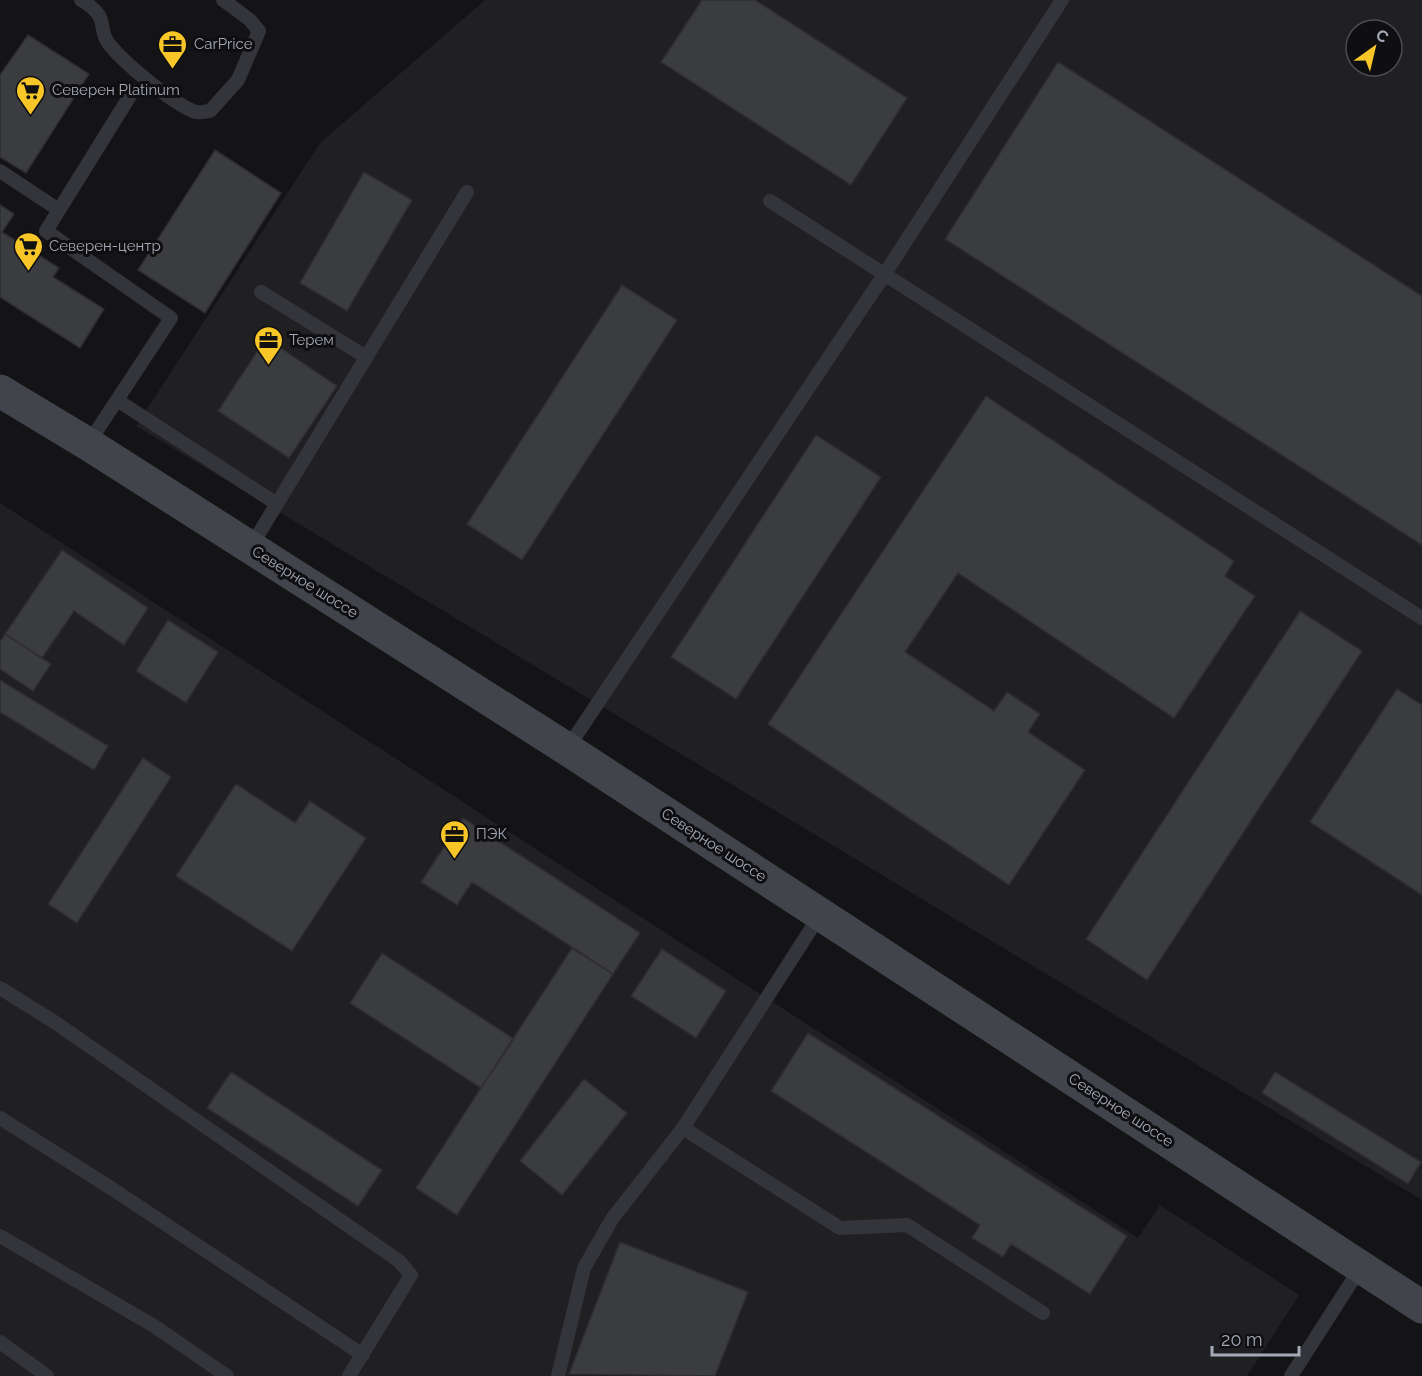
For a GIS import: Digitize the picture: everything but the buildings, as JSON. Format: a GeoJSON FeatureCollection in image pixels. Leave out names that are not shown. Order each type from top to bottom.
{"type":"FeatureCollection","features":[{"type":"Feature","properties":{"kind":"main road","name":"Северное шоссе"},"geometry":{"type":"LineString","coordinates":[[0,392],[88,444],[567,749],[1422,1307]]}},
{"type":"Feature","properties":{"kind":"lane"},"geometry":{"type":"LineString","coordinates":[[92,2],[102,18],[107,42],[149,83],[197,112],[210,111],[238,80],[259,31],[250,20],[223,0]]}},
{"type":"Feature","properties":{"kind":"lane"},"geometry":{"type":"LineString","coordinates":[[567,749],[884,275],[1062,0]]}},
{"type":"Feature","properties":{"kind":"lane"},"geometry":{"type":"LineString","coordinates":[[88,444],[171,318],[46,231],[134,91]]}},
{"type":"Feature","properties":{"kind":"lane"},"geometry":{"type":"LineString","coordinates":[[0,171],[59,210]]}},
{"type":"Feature","properties":{"kind":"lane"},"geometry":{"type":"LineString","coordinates":[[250,548],[467,192]]}},
{"type":"Feature","properties":{"kind":"lane"},"geometry":{"type":"LineString","coordinates":[[770,201],[1422,618]]}},
{"type":"Feature","properties":{"kind":"lane"},"geometry":{"type":"LineString","coordinates":[[261,292],[366,357]]}},
{"type":"Feature","properties":{"kind":"lane"},"geometry":{"type":"LineString","coordinates":[[117,400],[277,504]]}},
{"type":"Feature","properties":{"kind":"lane"},"geometry":{"type":"LineString","coordinates":[[558,1376],[584,1268],[612,1219],[683,1128],[820,915]]}},
{"type":"Feature","properties":{"kind":"lane"},"geometry":{"type":"LineString","coordinates":[[0,988],[66,1029],[399,1261],[411,1275],[349,1376]]}},
{"type":"Feature","properties":{"kind":"lane"},"geometry":{"type":"LineString","coordinates":[[0,1118],[111,1188],[363,1355]]}},
{"type":"Feature","properties":{"kind":"lane"},"geometry":{"type":"LineString","coordinates":[[683,1128],[840,1228],[907,1225],[1043,1313]]}},
{"type":"Feature","properties":{"kind":"lane"},"geometry":{"type":"LineString","coordinates":[[0,1236],[154,1326],[227,1376]]}},
{"type":"Feature","properties":{"kind":"lane"},"geometry":{"type":"LineString","coordinates":[[1291,1376],[1361,1267]]}},
{"type":"Feature","properties":{"kind":"lane"},"geometry":{"type":"LineString","coordinates":[[0,1342],[47,1376]]}},
{"type":"Feature","properties":{"kind":"shaded area"},"geometry":{"type":"Polygon","coordinates":[[[485,0],[1422,0],[1422,1200],[136,426],[320,143],[485,0]]]}},
{"type":"Feature","properties":{"kind":"shaded area"},"geometry":{"type":"Polygon","coordinates":[[[0,503],[1138,1238],[1160,1205],[1299,1295],[1247,1376],[0,1376],[0,503]]]}},
{"type":"Feature","properties":{"kind":"place","name":"CarPrice"},"geometry":{"type":"Point","coordinates":[173,70]}},
{"type":"Feature","properties":{"kind":"place","name":"Северен Platinum"},"geometry":{"type":"Point","coordinates":[31,116]}},
{"type":"Feature","properties":{"kind":"place","name":"Северен-центр"},"geometry":{"type":"Point","coordinates":[28,272]}},
{"type":"Feature","properties":{"kind":"place","name":"Терем"},"geometry":{"type":"Point","coordinates":[268,366]}},
{"type":"Feature","properties":{"kind":"place","name":"ПЭК"},"geometry":{"type":"Point","coordinates":[455,860]}}]}
